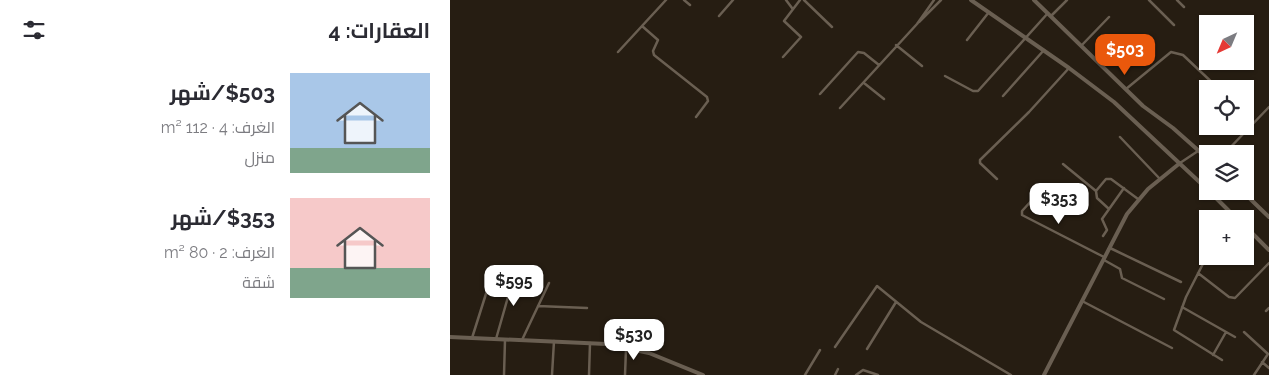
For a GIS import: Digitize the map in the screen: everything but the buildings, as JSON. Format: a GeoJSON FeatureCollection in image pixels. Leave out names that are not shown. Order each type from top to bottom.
{"type":"FeatureCollection","features":[{"type":"Feature","properties":{"kind":"main road"},"geometry":{"type":"LineString","coordinates":[[971,0],[1070,68],[1127,113],[1199,181]]}},
{"type":"Feature","properties":{"kind":"main road"},"geometry":{"type":"LineString","coordinates":[[1034,0],[1147,110],[1173,128],[1198,151]]}},
{"type":"Feature","properties":{"kind":"main road"},"geometry":{"type":"LineString","coordinates":[[1044,375],[1127,214],[1138,199],[1180,163]]}},
{"type":"Feature","properties":{"kind":"main road"},"geometry":{"type":"LineString","coordinates":[[1218,200],[1229,210]]}},
{"type":"Feature","properties":{"kind":"main road"},"geometry":{"type":"LineString","coordinates":[[1251,200],[1269,217]]}},
{"type":"Feature","properties":{"kind":"main road"},"geometry":{"type":"LineString","coordinates":[[1254,235],[1269,250]]}},
{"type":"Feature","properties":{"kind":"main road"},"geometry":{"type":"LineString","coordinates":[[450,337],[590,343],[626,347],[649,353],[702,375]]}},
{"type":"Feature","properties":{"kind":"street"},"geometry":{"type":"LineString","coordinates":[[618,52],[666,0]]}},
{"type":"Feature","properties":{"kind":"street"},"geometry":{"type":"LineString","coordinates":[[684,0],[690,5]]}},
{"type":"Feature","properties":{"kind":"street"},"geometry":{"type":"LineString","coordinates":[[720,16],[733,0]]}},
{"type":"Feature","properties":{"kind":"street"},"geometry":{"type":"LineString","coordinates":[[786,0],[792,8]]}},
{"type":"Feature","properties":{"kind":"street"},"geometry":{"type":"LineString","coordinates":[[784,57],[800,37],[784,20],[800,0]]}},
{"type":"Feature","properties":{"kind":"street"},"geometry":{"type":"LineString","coordinates":[[804,0],[832,28]]}},
{"type":"Feature","properties":{"kind":"street"},"geometry":{"type":"LineString","coordinates":[[917,24],[934,0]]}},
{"type":"Feature","properties":{"kind":"street"},"geometry":{"type":"LineString","coordinates":[[840,108],[896,45],[941,0]]}},
{"type":"Feature","properties":{"kind":"street"},"geometry":{"type":"LineString","coordinates":[[945,76],[978,91],[1025,37],[1066,0]]}},
{"type":"Feature","properties":{"kind":"street"},"geometry":{"type":"LineString","coordinates":[[1149,0],[1174,25]]}},
{"type":"Feature","properties":{"kind":"street"},"geometry":{"type":"LineString","coordinates":[[1177,0],[1184,7]]}},
{"type":"Feature","properties":{"kind":"street"},"geometry":{"type":"LineString","coordinates":[[967,40],[989,12]]}},
{"type":"Feature","properties":{"kind":"street"},"geometry":{"type":"LineString","coordinates":[[1081,46],[1109,17]]}},
{"type":"Feature","properties":{"kind":"street"},"geometry":{"type":"LineString","coordinates":[[642,26],[658,40],[653,51],[654,55],[707,97],[708,101],[696,117]]}},
{"type":"Feature","properties":{"kind":"street"},"geometry":{"type":"LineString","coordinates":[[896,45],[922,66]]}},
{"type":"Feature","properties":{"kind":"street"},"geometry":{"type":"LineString","coordinates":[[1003,96],[1044,50]]}},
{"type":"Feature","properties":{"kind":"street"},"geometry":{"type":"LineString","coordinates":[[820,94],[858,52],[864,53],[879,65]]}},
{"type":"Feature","properties":{"kind":"street"},"geometry":{"type":"LineString","coordinates":[[1126,89],[1171,52],[1183,55],[1209,80]]}},
{"type":"Feature","properties":{"kind":"street"},"geometry":{"type":"LineString","coordinates":[[997,179],[980,163],[980,160],[1070,68]]}},
{"type":"Feature","properties":{"kind":"street"},"geometry":{"type":"LineString","coordinates":[[864,83],[884,99]]}},
{"type":"Feature","properties":{"kind":"street"},"geometry":{"type":"LineString","coordinates":[[1233,145],[1269,107]]}},
{"type":"Feature","properties":{"kind":"street"},"geometry":{"type":"LineString","coordinates":[[1120,137],[1160,179]]}},
{"type":"Feature","properties":{"kind":"street"},"geometry":{"type":"LineString","coordinates":[[1180,163],[1198,151]]}},
{"type":"Feature","properties":{"kind":"street"},"geometry":{"type":"LineString","coordinates":[[1062,164],[1096,191],[1097,198],[1109,209]]}},
{"type":"Feature","properties":{"kind":"street"},"geometry":{"type":"LineString","coordinates":[[1096,191],[1109,178],[1138,199]]}},
{"type":"Feature","properties":{"kind":"street"},"geometry":{"type":"LineString","coordinates":[[1044,187],[1022,211],[1022,215],[1103,258],[1120,269],[1122,278],[1164,299]]}},
{"type":"Feature","properties":{"kind":"street"},"geometry":{"type":"LineString","coordinates":[[1103,236],[1107,230],[1102,219],[1124,188]]}},
{"type":"Feature","properties":{"kind":"street"},"geometry":{"type":"LineString","coordinates":[[1109,247],[1181,282]]}},
{"type":"Feature","properties":{"kind":"street"},"geometry":{"type":"LineString","coordinates":[[1198,273],[1221,292],[1234,298],[1269,263]]}},
{"type":"Feature","properties":{"kind":"street"},"geometry":{"type":"LineString","coordinates":[[1202,265],[1182,306],[1174,332],[1222,360]]}},
{"type":"Feature","properties":{"kind":"street"},"geometry":{"type":"LineString","coordinates":[[496,338],[516,269]]}},
{"type":"Feature","properties":{"kind":"street"},"geometry":{"type":"LineString","coordinates":[[472,338],[491,278],[494,277],[512,283]]}},
{"type":"Feature","properties":{"kind":"street"},"geometry":{"type":"LineString","coordinates":[[522,340],[549,283]]}},
{"type":"Feature","properties":{"kind":"street"},"geometry":{"type":"LineString","coordinates":[[835,347],[877,286],[921,322],[1011,375]]}},
{"type":"Feature","properties":{"kind":"street"},"geometry":{"type":"LineString","coordinates":[[1082,301],[1172,348]]}},
{"type":"Feature","properties":{"kind":"street"},"geometry":{"type":"LineString","coordinates":[[867,349],[896,302]]}},
{"type":"Feature","properties":{"kind":"street"},"geometry":{"type":"LineString","coordinates":[[538,306],[587,308]]}},
{"type":"Feature","properties":{"kind":"street"},"geometry":{"type":"LineString","coordinates":[[1182,306],[1235,337]]}},
{"type":"Feature","properties":{"kind":"street"},"geometry":{"type":"LineString","coordinates":[[1266,311],[1269,308]]}},
{"type":"Feature","properties":{"kind":"street"},"geometry":{"type":"LineString","coordinates":[[1213,355],[1226,332]]}},
{"type":"Feature","properties":{"kind":"street"},"geometry":{"type":"LineString","coordinates":[[1244,332],[1269,353],[1254,375]]}},
{"type":"Feature","properties":{"kind":"street"},"geometry":{"type":"LineString","coordinates":[[504,375],[506,339]]}},
{"type":"Feature","properties":{"kind":"street"},"geometry":{"type":"LineString","coordinates":[[552,375],[554,342]]}},
{"type":"Feature","properties":{"kind":"street"},"geometry":{"type":"LineString","coordinates":[[589,375],[590,343]]}},
{"type":"Feature","properties":{"kind":"street"},"geometry":{"type":"LineString","coordinates":[[625,375],[626,347]]}},
{"type":"Feature","properties":{"kind":"street"},"geometry":{"type":"LineString","coordinates":[[805,375],[820,350]]}},
{"type":"Feature","properties":{"kind":"street"},"geometry":{"type":"LineString","coordinates":[[1262,362],[1269,368]]}},
{"type":"Feature","properties":{"kind":"street"},"geometry":{"type":"LineString","coordinates":[[835,375],[838,369]]}},
{"type":"Feature","properties":{"kind":"street"},"geometry":{"type":"LineString","coordinates":[[856,375],[863,370],[878,375]]}}]}
